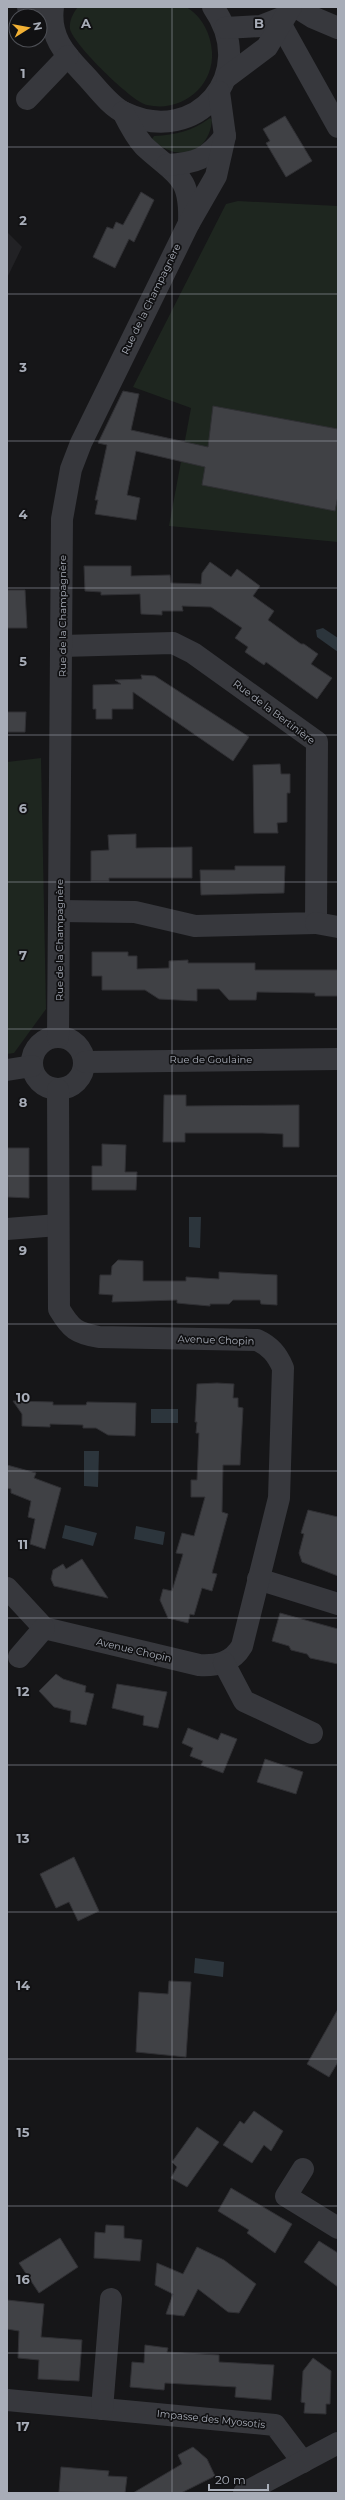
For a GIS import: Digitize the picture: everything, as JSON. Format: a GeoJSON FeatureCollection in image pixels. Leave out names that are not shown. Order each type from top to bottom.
{"type":"FeatureCollection","features":[{"type":"Feature","properties":{"kind":"street"},"geometry":{"type":"LineString","coordinates":[[53,7],[52,27],[55,39]]}},
{"type":"Feature","properties":{"kind":"street","name":"Rue de la Champagnère"},"geometry":{"type":"LineString","coordinates":[[58,1037],[62,519],[71,469],[81,443],[189,223],[216,176],[225,136],[223,85],[230,59],[229,44],[225,28],[213,7]]}},
{"type":"Feature","properties":{"kind":"street"},"geometry":{"type":"LineString","coordinates":[[48,30],[68,56],[123,112],[155,121],[183,118],[208,103],[223,85],[267,46],[288,13]]}},
{"type":"Feature","properties":{"kind":"street"},"geometry":{"type":"LineString","coordinates":[[288,13],[338,127]]}},
{"type":"Feature","properties":{"kind":"street"},"geometry":{"type":"LineString","coordinates":[[225,28],[262,26],[288,13],[312,17],[338,28]]}},
{"type":"Feature","properties":{"kind":"street"},"geometry":{"type":"LineString","coordinates":[[27,99],[68,56]]}},
{"type":"Feature","properties":{"kind":"street","name":"Rue de la Champagnère"},"geometry":{"type":"LineString","coordinates":[[123,112],[134,134],[144,145],[181,177],[186,187],[190,202],[189,223]]}},
{"type":"Feature","properties":{"kind":"street"},"geometry":{"type":"LineString","coordinates":[[168,165],[185,164],[203,159],[212,153],[225,136]]}},
{"type":"Feature","properties":{"kind":"street","name":"Rue de la Bertinière"},"geometry":{"type":"LineString","coordinates":[[62,646],[173,643],[193,653],[317,742],[316,923]]}},
{"type":"Feature","properties":{"kind":"street"},"geometry":{"type":"LineString","coordinates":[[60,911],[89,913],[135,912],[195,926],[316,923],[338,927]]}},
{"type":"Feature","properties":{"kind":"street"},"geometry":{"type":"LineString","coordinates":[[58,1037],[73,1042],[79,1047],[85,1062],[84,1070],[74,1085],[58,1090],[43,1085],[34,1074],[32,1066],[36,1049],[46,1040],[58,1037]]}},
{"type":"Feature","properties":{"kind":"street","name":"Rue de Goulaine"},"geometry":{"type":"LineString","coordinates":[[85,1062],[338,1059]]}},
{"type":"Feature","properties":{"kind":"street"},"geometry":{"type":"LineString","coordinates":[[7,1070],[32,1066]]}},
{"type":"Feature","properties":{"kind":"street","name":"Avenue Chopin"},"geometry":{"type":"LineString","coordinates":[[44,1628],[199,1665],[212,1666],[224,1663],[237,1655],[242,1646],[279,1498],[283,1368],[277,1354],[266,1344],[257,1340],[99,1337],[83,1334],[70,1327],[60,1309],[58,1225],[58,1090]]}},
{"type":"Feature","properties":{"kind":"street"},"geometry":{"type":"LineString","coordinates":[[7,1230],[58,1225]]}},
{"type":"Feature","properties":{"kind":"street"},"geometry":{"type":"LineString","coordinates":[[258,1579],[338,1604]]}},
{"type":"Feature","properties":{"kind":"street"},"geometry":{"type":"LineString","coordinates":[[7,1588],[44,1628],[19,1657]]}},
{"type":"Feature","properties":{"kind":"street"},"geometry":{"type":"LineString","coordinates":[[224,1663],[244,1701],[312,1733]]}},
{"type":"Feature","properties":{"kind":"street"},"geometry":{"type":"LineString","coordinates":[[303,2169],[286,2196],[338,2228]]}},
{"type":"Feature","properties":{"kind":"street"},"geometry":{"type":"LineString","coordinates":[[102,2409],[112,2299]]}},
{"type":"Feature","properties":{"kind":"street","name":"Impasse des Myosotis"},"geometry":{"type":"LineString","coordinates":[[7,2400],[275,2425],[303,2462]]}},
{"type":"Feature","properties":{"kind":"street"},"geometry":{"type":"LineString","coordinates":[[244,2493],[338,2443]]}},
{"type":"Feature","properties":{"kind":"shaded area"},"geometry":{"type":"Polygon","coordinates":[[[78,7],[186,7],[197,15],[208,32],[212,52],[211,65],[207,76],[193,95],[183,101],[172,105],[147,105],[129,94],[117,84],[81,47],[70,29],[73,14],[78,7]]]}},
{"type":"Feature","properties":{"kind":"shaded area"},"geometry":{"type":"Polygon","coordinates":[[[210,118],[212,120],[210,132],[205,141],[198,148],[190,152],[181,153],[171,151],[161,147],[152,139],[154,136],[170,135],[190,129],[210,118]]]}},
{"type":"Feature","properties":{"kind":"shaded area"},"geometry":{"type":"Polygon","coordinates":[[[238,201],[338,206],[338,542],[169,526],[191,408],[133,387],[226,204],[238,201]]]}},
{"type":"Feature","properties":{"kind":"shaded area"},"geometry":{"type":"Polygon","coordinates":[[[7,232],[22,247],[7,278],[7,232]]]}},
{"type":"Feature","properties":{"kind":"shaded area"},"geometry":{"type":"Polygon","coordinates":[[[323,628],[338,638],[338,652],[317,637],[316,630],[323,628]]]}},
{"type":"Feature","properties":{"kind":"shaded area"},"geometry":{"type":"Polygon","coordinates":[[[41,758],[46,1009],[14,1053],[7,1054],[7,762],[41,758]]]}},
{"type":"Feature","properties":{"kind":"shaded area"},"geometry":{"type":"Polygon","coordinates":[[[189,1217],[201,1217],[200,1248],[189,1247],[189,1217]]]}},
{"type":"Feature","properties":{"kind":"shaded area"},"geometry":{"type":"Polygon","coordinates":[[[151,1409],[178,1409],[178,1423],[151,1423],[151,1409]]]}},
{"type":"Feature","properties":{"kind":"shaded area"},"geometry":{"type":"Polygon","coordinates":[[[84,1451],[99,1451],[98,1487],[84,1486],[84,1451]]]}},
{"type":"Feature","properties":{"kind":"shaded area"},"geometry":{"type":"Polygon","coordinates":[[[65,1525],[97,1533],[93,1546],[62,1538],[65,1525]]]}},
{"type":"Feature","properties":{"kind":"shaded area"},"geometry":{"type":"Polygon","coordinates":[[[136,1526],[165,1532],[163,1545],[134,1539],[136,1526]]]}},
{"type":"Feature","properties":{"kind":"shaded area"},"geometry":{"type":"Polygon","coordinates":[[[195,1958],[224,1962],[223,1977],[194,1973],[195,1958]]]}},
{"type":"Feature","properties":{"kind":"building"},"geometry":{"type":"Polygon","coordinates":[[[285,116],[312,161],[286,177],[266,143],[270,141],[263,129],[285,116]]]}},
{"type":"Feature","properties":{"kind":"building"},"geometry":{"type":"Polygon","coordinates":[[[141,192],[154,200],[134,242],[129,239],[115,268],[93,257],[107,227],[113,229],[116,222],[123,225],[141,192]]]}},
{"type":"Feature","properties":{"kind":"building"},"geometry":{"type":"Polygon","coordinates":[[[123,391],[139,394],[131,430],[208,447],[213,406],[338,429],[338,496],[335,511],[202,485],[205,467],[136,451],[127,495],[140,498],[136,520],[95,514],[98,500],[95,500],[107,445],[98,443],[123,391]]]}},
{"type":"Feature","properties":{"kind":"building"},"geometry":{"type":"Polygon","coordinates":[[[210,562],[231,577],[237,569],[260,586],[253,596],[274,611],[268,620],[301,644],[304,644],[318,654],[311,664],[332,678],[317,699],[266,662],[264,665],[245,652],[248,647],[235,638],[242,628],[211,607],[182,606],[183,611],[162,611],[162,615],[141,614],[140,594],[101,595],[101,592],[85,591],[84,566],[131,566],[131,576],[170,575],[171,583],[201,584],[202,573],[210,562]]]}},
{"type":"Feature","properties":{"kind":"building"},"geometry":{"type":"Polygon","coordinates":[[[7,590],[25,590],[27,628],[7,628],[7,590]]]}},
{"type":"Feature","properties":{"kind":"building"},"geometry":{"type":"Polygon","coordinates":[[[141,675],[155,676],[249,737],[233,761],[133,692],[133,709],[112,709],[112,719],[96,719],[96,709],[93,709],[93,685],[121,684],[115,680],[142,679],[141,675]]]}},
{"type":"Feature","properties":{"kind":"building"},"geometry":{"type":"Polygon","coordinates":[[[7,712],[26,712],[25,732],[7,732],[7,712]]]}},
{"type":"Feature","properties":{"kind":"building"},"geometry":{"type":"Polygon","coordinates":[[[280,764],[281,774],[290,774],[290,793],[287,793],[287,822],[277,823],[278,833],[254,833],[253,765],[280,764]]]}},
{"type":"Feature","properties":{"kind":"building"},"geometry":{"type":"Polygon","coordinates":[[[136,834],[136,848],[192,847],[192,878],[109,878],[109,881],[91,881],[91,851],[109,850],[108,835],[136,834]]]}},
{"type":"Feature","properties":{"kind":"building"},"geometry":{"type":"Polygon","coordinates":[[[235,866],[285,866],[284,893],[201,895],[200,870],[235,870],[235,866]]]}},
{"type":"Feature","properties":{"kind":"building"},"geometry":{"type":"Polygon","coordinates":[[[92,952],[128,952],[128,956],[137,956],[137,969],[169,968],[169,961],[188,960],[188,963],[255,963],[255,970],[338,970],[338,996],[315,996],[315,993],[257,992],[256,1000],[229,1000],[219,989],[197,989],[197,1001],[159,999],[145,990],[102,990],[102,976],[92,976],[92,952]]]}},
{"type":"Feature","properties":{"kind":"building"},"geometry":{"type":"Polygon","coordinates":[[[164,1095],[186,1095],[186,1106],[299,1105],[299,1147],[283,1147],[283,1134],[262,1133],[185,1133],[185,1142],[163,1142],[164,1095]]]}},
{"type":"Feature","properties":{"kind":"building"},"geometry":{"type":"Polygon","coordinates":[[[102,1144],[126,1145],[125,1172],[137,1172],[136,1190],[92,1190],[92,1166],[102,1166],[102,1144]]]}},
{"type":"Feature","properties":{"kind":"building"},"geometry":{"type":"Polygon","coordinates":[[[7,1148],[29,1148],[29,1198],[8,1197],[7,1148]]]}},
{"type":"Feature","properties":{"kind":"building"},"geometry":{"type":"Polygon","coordinates":[[[118,1260],[143,1261],[143,1281],[186,1281],[186,1277],[219,1279],[219,1272],[277,1275],[277,1305],[261,1304],[260,1300],[233,1300],[229,1304],[210,1304],[210,1306],[177,1303],[177,1300],[112,1302],[113,1295],[99,1294],[100,1275],[111,1275],[112,1266],[118,1260]]]}},
{"type":"Feature","properties":{"kind":"building"},"geometry":{"type":"Polygon","coordinates":[[[197,1384],[234,1384],[233,1398],[238,1398],[238,1407],[243,1408],[240,1465],[223,1465],[222,1512],[228,1514],[212,1573],[217,1574],[212,1591],[202,1588],[194,1615],[190,1614],[188,1623],[168,1618],[160,1600],[163,1589],[172,1591],[183,1554],[176,1553],[182,1533],[194,1536],[205,1497],[191,1497],[191,1480],[197,1480],[199,1433],[196,1433],[197,1422],[195,1422],[197,1384]]]}},
{"type":"Feature","properties":{"kind":"building"},"geometry":{"type":"Polygon","coordinates":[[[13,1401],[53,1402],[53,1405],[86,1405],[87,1402],[136,1403],[135,1436],[108,1435],[96,1428],[83,1428],[83,1425],[50,1424],[50,1427],[22,1426],[22,1414],[13,1401]]]}},
{"type":"Feature","properties":{"kind":"building"},"geometry":{"type":"Polygon","coordinates":[[[7,1465],[36,1473],[34,1478],[61,1488],[45,1549],[30,1544],[35,1519],[28,1517],[31,1501],[11,1493],[11,1489],[7,1488],[7,1465]]]}},
{"type":"Feature","properties":{"kind":"building"},"geometry":{"type":"Polygon","coordinates":[[[308,1510],[338,1517],[338,1576],[302,1562],[299,1553],[304,1534],[301,1533],[308,1510]]]}},
{"type":"Feature","properties":{"kind":"building"},"geometry":{"type":"Polygon","coordinates":[[[82,1559],[108,1598],[54,1586],[51,1579],[53,1570],[63,1564],[66,1569],[82,1559]]]}},
{"type":"Feature","properties":{"kind":"building"},"geometry":{"type":"Polygon","coordinates":[[[280,1613],[338,1629],[338,1664],[310,1658],[307,1654],[291,1650],[289,1646],[272,1641],[280,1613]]]}},
{"type":"Feature","properties":{"kind":"building"},"geometry":{"type":"Polygon","coordinates":[[[56,1674],[63,1679],[86,1686],[85,1692],[94,1694],[86,1725],[70,1722],[71,1711],[54,1707],[39,1691],[56,1674]]]}},
{"type":"Feature","properties":{"kind":"building"},"geometry":{"type":"Polygon","coordinates":[[[117,1684],[167,1692],[158,1728],[143,1725],[144,1716],[112,1708],[117,1684]]]}},
{"type":"Feature","properties":{"kind":"building"},"geometry":{"type":"Polygon","coordinates":[[[188,1728],[218,1740],[221,1733],[237,1739],[223,1773],[201,1765],[203,1761],[190,1756],[193,1748],[182,1743],[188,1728]]]}},
{"type":"Feature","properties":{"kind":"building"},"geometry":{"type":"Polygon","coordinates":[[[265,1759],[303,1772],[296,1794],[257,1782],[265,1759]]]}},
{"type":"Feature","properties":{"kind":"building"},"geometry":{"type":"Polygon","coordinates":[[[74,1857],[99,1911],[78,1921],[69,1902],[56,1908],[40,1874],[74,1857]]]}},
{"type":"Feature","properties":{"kind":"building"},"geometry":{"type":"Polygon","coordinates":[[[169,1981],[191,1982],[186,2057],[136,2052],[139,1992],[168,1994],[169,1981]]]}},
{"type":"Feature","properties":{"kind":"building"},"geometry":{"type":"Polygon","coordinates":[[[338,2009],[338,2062],[329,2077],[307,2064],[338,2009]]]}},
{"type":"Feature","properties":{"kind":"building"},"geometry":{"type":"Polygon","coordinates":[[[254,2111],[283,2131],[271,2151],[264,2145],[252,2163],[223,2145],[240,2121],[244,2124],[254,2111]]]}},
{"type":"Feature","properties":{"kind":"building"},"geometry":{"type":"Polygon","coordinates":[[[197,2127],[219,2142],[187,2187],[171,2178],[177,2167],[172,2162],[197,2127]]]}},
{"type":"Feature","properties":{"kind":"building"},"geometry":{"type":"Polygon","coordinates":[[[231,2188],[292,2224],[275,2253],[247,2233],[249,2230],[218,2211],[231,2188]]]}},
{"type":"Feature","properties":{"kind":"building"},"geometry":{"type":"Polygon","coordinates":[[[106,2225],[124,2226],[124,2238],[142,2240],[140,2261],[94,2258],[95,2232],[105,2233],[106,2225]]]}},
{"type":"Feature","properties":{"kind":"building"},"geometry":{"type":"Polygon","coordinates":[[[60,2238],[78,2267],[39,2293],[19,2263],[60,2238]]]}},
{"type":"Feature","properties":{"kind":"building"},"geometry":{"type":"Polygon","coordinates":[[[319,2241],[338,2253],[338,2287],[304,2262],[319,2241]]]}},
{"type":"Feature","properties":{"kind":"building"},"geometry":{"type":"Polygon","coordinates":[[[197,2247],[224,2260],[256,2284],[239,2313],[228,2312],[198,2289],[184,2316],[166,2314],[173,2294],[155,2285],[157,2263],[183,2274],[197,2247]]]}},
{"type":"Feature","properties":{"kind":"building"},"geometry":{"type":"Polygon","coordinates":[[[7,2300],[44,2304],[41,2337],[82,2340],[79,2381],[38,2379],[39,2360],[18,2358],[19,2331],[7,2329],[7,2300]]]}},
{"type":"Feature","properties":{"kind":"building"},"geometry":{"type":"Polygon","coordinates":[[[145,2345],[168,2348],[167,2352],[219,2355],[219,2362],[274,2365],[271,2400],[235,2397],[236,2387],[165,2383],[164,2390],[130,2387],[132,2362],[144,2363],[145,2345]]]}},
{"type":"Feature","properties":{"kind":"building"},"geometry":{"type":"Polygon","coordinates":[[[313,2358],[331,2371],[330,2404],[326,2404],[326,2414],[304,2413],[305,2403],[301,2402],[303,2371],[313,2358]]]}},
{"type":"Feature","properties":{"kind":"building"},"geometry":{"type":"Polygon","coordinates":[[[193,2447],[207,2459],[215,2476],[181,2493],[133,2493],[182,2464],[178,2455],[193,2447]]]}},
{"type":"Feature","properties":{"kind":"building"},"geometry":{"type":"Polygon","coordinates":[[[61,2467],[109,2471],[108,2476],[127,2477],[125,2493],[59,2492],[61,2467]]]}}]}
